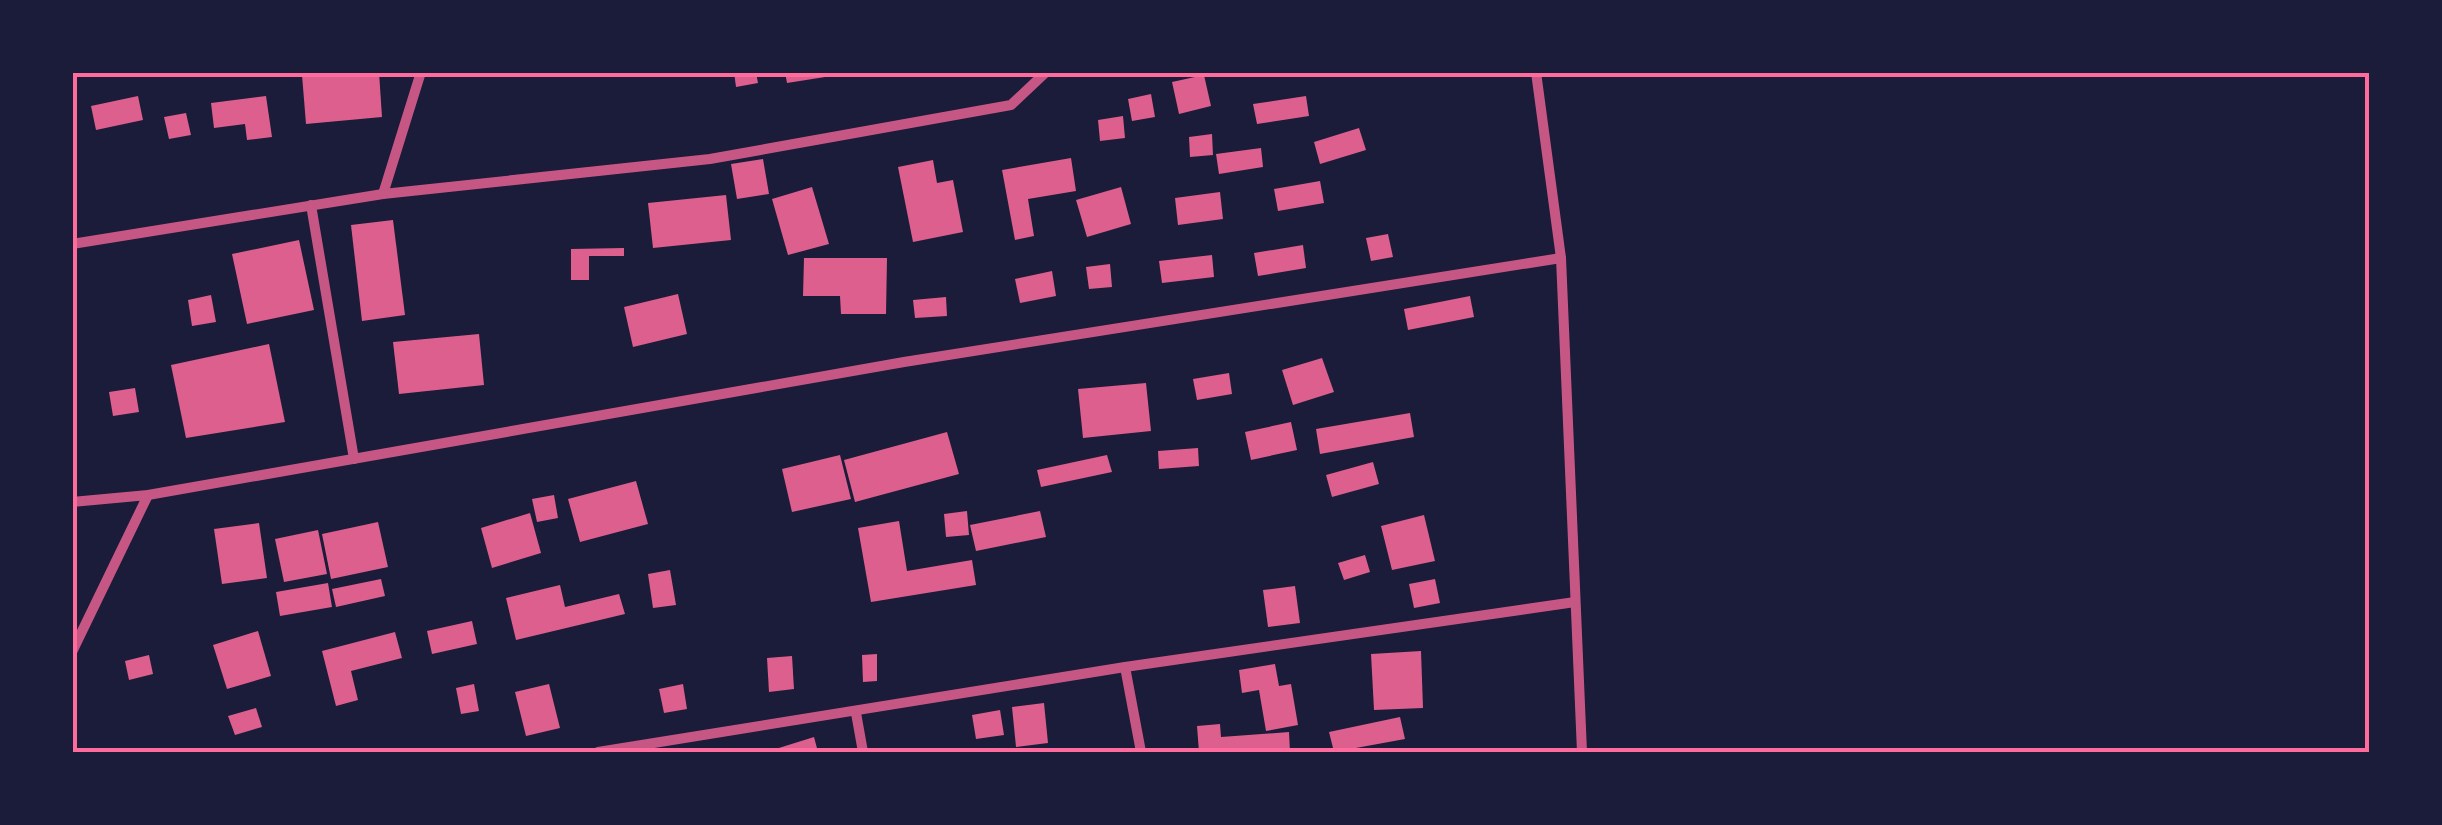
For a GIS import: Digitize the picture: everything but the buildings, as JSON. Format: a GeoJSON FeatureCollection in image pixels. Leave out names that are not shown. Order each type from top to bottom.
{"type":"FeatureCollection","features":[{"type":"Feature","properties":{"kind":"street"},"geometry":{"type":"LineString","coordinates":[[384,194],[421,72]]}},
{"type":"Feature","properties":{"kind":"street"},"geometry":{"type":"LineString","coordinates":[[72,244],[384,194],[710,159],[1011,105],[1046,72]]}},
{"type":"Feature","properties":{"kind":"street"},"geometry":{"type":"LineString","coordinates":[[1536,72],[1561,258],[1582,752]]}},
{"type":"Feature","properties":{"kind":"street"},"geometry":{"type":"LineString","coordinates":[[310,205],[354,459]]}},
{"type":"Feature","properties":{"kind":"street"},"geometry":{"type":"LineString","coordinates":[[72,502],[148,496],[904,362],[1561,258]]}},
{"type":"Feature","properties":{"kind":"street"},"geometry":{"type":"LineString","coordinates":[[72,652],[148,496]]}},
{"type":"Feature","properties":{"kind":"street"},"geometry":{"type":"LineString","coordinates":[[598,752],[856,714],[1125,668],[1575,602]]}},
{"type":"Feature","properties":{"kind":"street"},"geometry":{"type":"LineString","coordinates":[[1125,668],[1140,752]]}},
{"type":"Feature","properties":{"kind":"street"},"geometry":{"type":"LineString","coordinates":[[856,714],[864,752]]}}]}
